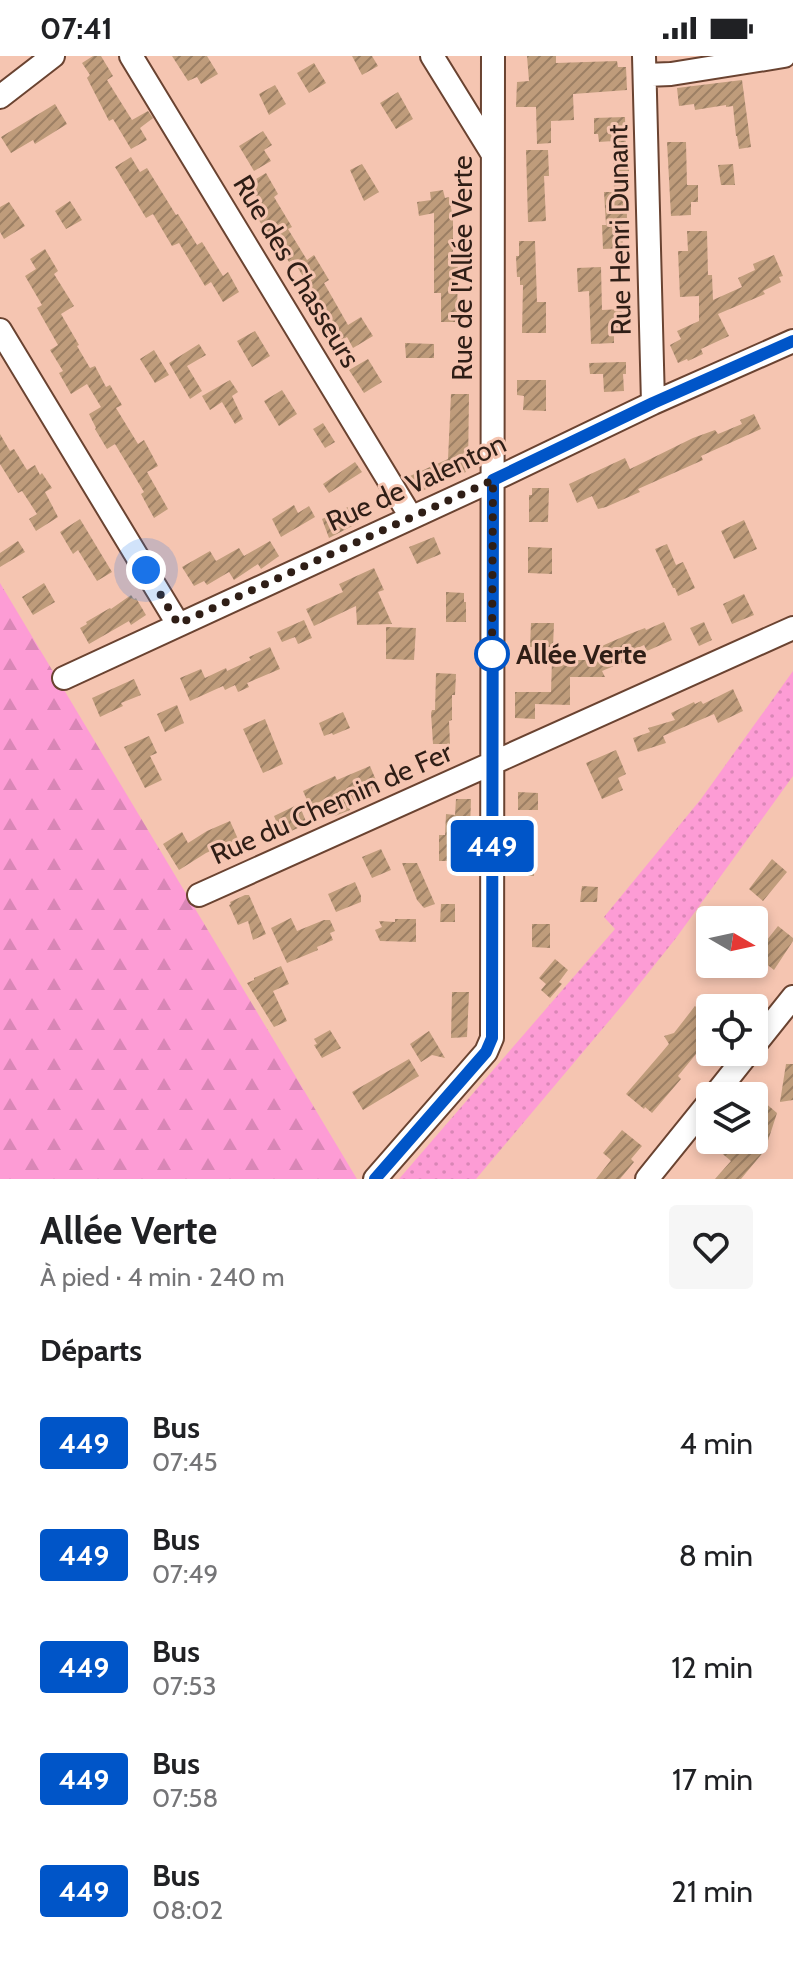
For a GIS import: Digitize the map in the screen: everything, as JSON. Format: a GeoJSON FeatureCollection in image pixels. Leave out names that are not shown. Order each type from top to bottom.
{"type":"FeatureCollection","features":[{"type":"Feature","properties":{"kind":"street"},"geometry":{"type":"LineString","coordinates":[[0,97],[53,56]]}},
{"type":"Feature","properties":{"kind":"street","name":"Rue des Chasseurs"},"geometry":{"type":"LineString","coordinates":[[131,56],[411,517]]}},
{"type":"Feature","properties":{"kind":"street"},"geometry":{"type":"LineString","coordinates":[[432,56],[492,153]]}},
{"type":"Feature","properties":{"kind":"street","name":"Rue de l'Allée Verte"},"geometry":{"type":"LineString","coordinates":[[493,56],[493,480]]}},
{"type":"Feature","properties":{"kind":"street"},"geometry":{"type":"LineString","coordinates":[[645,66],[671,74],[784,56]]}},
{"type":"Feature","properties":{"kind":"street","name":"Rue Henri Dunant"},"geometry":{"type":"LineString","coordinates":[[645,66],[653,403]]}},
{"type":"Feature","properties":{"kind":"street"},"geometry":{"type":"LineString","coordinates":[[0,330],[178,624]]}},
{"type":"Feature","properties":{"kind":"street","name":"Rue de Valenton"},"geometry":{"type":"LineString","coordinates":[[64,678],[653,403],[793,341]]}},
{"type":"Feature","properties":{"kind":"street"},"geometry":{"type":"LineString","coordinates":[[375,1179],[486,1052],[492,1038],[493,480]]}},
{"type":"Feature","properties":{"kind":"street","name":"Rue du Chemin de Fer"},"geometry":{"type":"LineString","coordinates":[[199,895],[793,628]]}},
{"type":"Feature","properties":{"kind":"street"},"geometry":{"type":"LineString","coordinates":[[768,1028],[793,997]]}},
{"type":"Feature","properties":{"kind":"street"},"geometry":{"type":"LineString","coordinates":[[725,1082],[738,1066]]}},
{"type":"Feature","properties":{"kind":"street"},"geometry":{"type":"LineString","coordinates":[[647,1179],[696,1118]]}},
{"type":"Feature","properties":{"kind":"green space"},"geometry":{"type":"Polygon","coordinates":[[[0,583],[357,1179],[0,1179],[0,583]]]}},
{"type":"Feature","properties":{"kind":"green space"},"geometry":{"type":"Polygon","coordinates":[[[793,671],[793,776],[699,906],[696,906],[676,938],[476,1179],[399,1179],[615,929],[604,917],[701,799],[793,671]]]}},
{"type":"Feature","properties":{"kind":"building"},"geometry":{"type":"Polygon","coordinates":[[[93,56],[101,56],[113,76],[107,80],[132,120],[148,111],[153,118],[140,128],[147,140],[131,149],[113,119],[109,121],[87,78],[90,75],[82,63],[93,56]]]}},
{"type":"Feature","properties":{"kind":"building"},"geometry":{"type":"Polygon","coordinates":[[[172,56],[207,56],[218,74],[201,84],[197,77],[188,81],[172,56]]]}},
{"type":"Feature","properties":{"kind":"building"},"geometry":{"type":"Polygon","coordinates":[[[352,56],[372,56],[378,66],[362,75],[352,56]]]}},
{"type":"Feature","properties":{"kind":"building"},"geometry":{"type":"Polygon","coordinates":[[[527,56],[556,56],[556,63],[617,61],[618,67],[626,67],[627,90],[573,94],[574,120],[551,121],[551,143],[537,144],[536,107],[516,107],[517,82],[529,81],[527,56]]]}},
{"type":"Feature","properties":{"kind":"building"},"geometry":{"type":"Polygon","coordinates":[[[314,63],[326,83],[309,93],[297,73],[314,63]]]}},
{"type":"Feature","properties":{"kind":"building"},"geometry":{"type":"Polygon","coordinates":[[[742,80],[751,147],[739,149],[733,106],[695,110],[694,104],[679,106],[677,88],[742,80]]]}},
{"type":"Feature","properties":{"kind":"building"},"geometry":{"type":"Polygon","coordinates":[[[275,85],[286,104],[269,115],[259,94],[275,85]]]}},
{"type":"Feature","properties":{"kind":"building"},"geometry":{"type":"Polygon","coordinates":[[[398,92],[413,119],[396,129],[380,103],[398,92]]]}},
{"type":"Feature","properties":{"kind":"building"},"geometry":{"type":"Polygon","coordinates":[[[55,104],[67,124],[35,144],[33,140],[11,153],[1,137],[55,104]]]}},
{"type":"Feature","properties":{"kind":"building"},"geometry":{"type":"Polygon","coordinates":[[[625,117],[629,176],[626,176],[627,218],[622,218],[623,248],[603,249],[602,225],[606,225],[604,192],[614,192],[613,141],[599,142],[598,134],[594,134],[594,118],[625,117]]]}},
{"type":"Feature","properties":{"kind":"building"},"geometry":{"type":"Polygon","coordinates":[[[263,131],[272,145],[264,150],[271,161],[254,171],[239,146],[263,131]]]}},
{"type":"Feature","properties":{"kind":"building"},"geometry":{"type":"Polygon","coordinates":[[[667,142],[686,142],[687,185],[698,185],[698,202],[691,202],[691,215],[671,216],[667,142]]]}},
{"type":"Feature","properties":{"kind":"building"},"geometry":{"type":"Polygon","coordinates":[[[526,150],[548,150],[549,176],[544,176],[546,221],[528,222],[526,150]]]}},
{"type":"Feature","properties":{"kind":"building"},"geometry":{"type":"Polygon","coordinates":[[[131,157],[140,172],[147,168],[197,245],[202,242],[223,276],[228,272],[239,292],[223,302],[211,282],[205,286],[179,243],[172,246],[153,214],[146,218],[115,167],[131,157]]]}},
{"type":"Feature","properties":{"kind":"building"},"geometry":{"type":"Polygon","coordinates":[[[362,164],[379,192],[364,201],[350,170],[362,164]]]}},
{"type":"Feature","properties":{"kind":"building"},"geometry":{"type":"Polygon","coordinates":[[[733,164],[735,185],[721,185],[718,165],[733,164]]]}},
{"type":"Feature","properties":{"kind":"building"},"geometry":{"type":"Polygon","coordinates":[[[266,173],[278,194],[274,197],[292,227],[288,229],[307,260],[314,255],[329,280],[324,283],[348,325],[361,317],[373,336],[353,348],[347,337],[342,340],[331,321],[324,325],[312,305],[318,301],[293,260],[289,262],[274,237],[270,239],[256,215],[264,210],[248,184],[266,173]]]}},
{"type":"Feature","properties":{"kind":"building"},"geometry":{"type":"Polygon","coordinates":[[[443,190],[445,198],[449,197],[453,218],[453,257],[458,263],[457,322],[441,322],[441,293],[434,293],[434,213],[419,216],[417,202],[431,200],[430,192],[443,190]]]}},
{"type":"Feature","properties":{"kind":"building"},"geometry":{"type":"Polygon","coordinates":[[[70,201],[82,220],[66,229],[55,211],[70,201]]]}},
{"type":"Feature","properties":{"kind":"building"},"geometry":{"type":"Polygon","coordinates":[[[9,202],[25,226],[4,239],[0,232],[0,207],[9,202]]]}},
{"type":"Feature","properties":{"kind":"building"},"geometry":{"type":"Polygon","coordinates":[[[687,231],[707,231],[708,275],[712,275],[713,300],[742,287],[738,278],[755,270],[753,264],[774,255],[783,276],[779,277],[781,282],[763,291],[765,294],[718,314],[729,336],[701,349],[703,354],[678,363],[670,345],[681,339],[677,331],[699,321],[699,296],[680,297],[678,251],[688,251],[687,231]]]}},
{"type":"Feature","properties":{"kind":"building"},"geometry":{"type":"Polygon","coordinates":[[[519,241],[535,241],[537,302],[546,302],[546,333],[522,333],[523,285],[517,277],[516,256],[519,256],[519,241]]]}},
{"type":"Feature","properties":{"kind":"building"},"geometry":{"type":"Polygon","coordinates":[[[45,249],[58,271],[54,274],[74,306],[61,314],[77,346],[90,368],[95,366],[106,387],[110,385],[122,405],[116,408],[138,444],[144,440],[158,466],[147,472],[168,509],[154,518],[141,494],[144,492],[115,444],[107,449],[95,429],[89,414],[101,407],[87,384],[71,394],[59,373],[63,371],[50,350],[58,345],[37,308],[42,305],[25,276],[36,269],[30,259],[45,249]]]}},
{"type":"Feature","properties":{"kind":"building"},"geometry":{"type":"Polygon","coordinates":[[[601,267],[602,310],[622,309],[623,332],[614,333],[614,343],[591,344],[589,291],[578,292],[577,268],[601,267]]]}},
{"type":"Feature","properties":{"kind":"building"},"geometry":{"type":"Polygon","coordinates":[[[255,331],[270,356],[252,367],[237,341],[255,331]]]}},
{"type":"Feature","properties":{"kind":"building"},"geometry":{"type":"Polygon","coordinates":[[[405,343],[434,344],[434,358],[406,358],[405,343]]]}},
{"type":"Feature","properties":{"kind":"building"},"geometry":{"type":"Polygon","coordinates":[[[199,344],[206,355],[187,366],[202,391],[190,399],[169,363],[199,344]]]}},
{"type":"Feature","properties":{"kind":"building"},"geometry":{"type":"Polygon","coordinates":[[[154,350],[169,375],[155,383],[140,359],[154,350]]]}},
{"type":"Feature","properties":{"kind":"building"},"geometry":{"type":"Polygon","coordinates":[[[368,359],[382,382],[364,393],[349,370],[368,359]]]}},
{"type":"Feature","properties":{"kind":"building"},"geometry":{"type":"Polygon","coordinates":[[[626,362],[624,391],[604,392],[603,374],[590,374],[589,363],[626,362]]]}},
{"type":"Feature","properties":{"kind":"building"},"geometry":{"type":"Polygon","coordinates":[[[230,380],[238,392],[232,396],[243,419],[235,424],[222,402],[210,410],[202,396],[230,380]]]}},
{"type":"Feature","properties":{"kind":"building"},"geometry":{"type":"Polygon","coordinates":[[[517,380],[546,380],[546,411],[523,410],[524,396],[517,395],[517,380]]]}},
{"type":"Feature","properties":{"kind":"building"},"geometry":{"type":"Polygon","coordinates":[[[282,390],[297,414],[279,426],[264,401],[282,390]]]}},
{"type":"Feature","properties":{"kind":"building"},"geometry":{"type":"Polygon","coordinates":[[[451,394],[469,394],[468,469],[417,493],[410,476],[448,459],[451,394]]]}},
{"type":"Feature","properties":{"kind":"building"},"geometry":{"type":"Polygon","coordinates":[[[754,414],[761,429],[701,456],[703,460],[638,489],[640,492],[598,509],[592,496],[577,503],[569,484],[625,458],[630,469],[693,438],[715,430],[718,434],[742,424],[740,420],[754,414]]]}},
{"type":"Feature","properties":{"kind":"building"},"geometry":{"type":"Polygon","coordinates":[[[323,423],[335,442],[325,448],[313,429],[323,423]]]}},
{"type":"Feature","properties":{"kind":"building"},"geometry":{"type":"Polygon","coordinates":[[[0,434],[27,470],[35,465],[52,488],[45,492],[58,517],[36,531],[29,519],[37,514],[22,491],[18,493],[0,464],[0,434]]]}},
{"type":"Feature","properties":{"kind":"building"},"geometry":{"type":"Polygon","coordinates":[[[355,462],[362,472],[329,493],[323,484],[355,462]]]}},
{"type":"Feature","properties":{"kind":"building"},"geometry":{"type":"Polygon","coordinates":[[[532,488],[549,488],[548,522],[529,522],[532,488]]]}},
{"type":"Feature","properties":{"kind":"building"},"geometry":{"type":"Polygon","coordinates":[[[294,505],[298,513],[309,506],[315,517],[281,537],[272,519],[294,505]]]}},
{"type":"Feature","properties":{"kind":"building"},"geometry":{"type":"Polygon","coordinates":[[[348,507],[358,523],[329,538],[322,519],[348,507]]]}},
{"type":"Feature","properties":{"kind":"building"},"geometry":{"type":"Polygon","coordinates":[[[80,519],[112,572],[97,581],[78,550],[73,554],[60,532],[80,519]]]}},
{"type":"Feature","properties":{"kind":"building"},"geometry":{"type":"Polygon","coordinates":[[[744,520],[757,549],[734,559],[721,531],[744,520]]]}},
{"type":"Feature","properties":{"kind":"building"},"geometry":{"type":"Polygon","coordinates":[[[434,537],[441,554],[417,564],[409,547],[434,537]]]}},
{"type":"Feature","properties":{"kind":"building"},"geometry":{"type":"Polygon","coordinates":[[[18,541],[25,552],[0,567],[0,553],[18,541]]]}},
{"type":"Feature","properties":{"kind":"building"},"geometry":{"type":"Polygon","coordinates":[[[270,541],[279,556],[261,569],[258,564],[234,580],[229,572],[207,585],[204,581],[194,586],[182,567],[210,551],[216,561],[239,548],[244,556],[270,541]]]}},
{"type":"Feature","properties":{"kind":"building"},"geometry":{"type":"Polygon","coordinates":[[[667,544],[676,565],[683,562],[695,588],[678,596],[655,549],[667,544]]]}},
{"type":"Feature","properties":{"kind":"building"},"geometry":{"type":"Polygon","coordinates":[[[528,547],[552,548],[552,574],[528,573],[528,547]]]}},
{"type":"Feature","properties":{"kind":"building"},"geometry":{"type":"Polygon","coordinates":[[[374,568],[384,590],[378,592],[392,624],[357,625],[356,606],[314,626],[306,609],[343,592],[339,584],[374,568]]]}},
{"type":"Feature","properties":{"kind":"building"},"geometry":{"type":"Polygon","coordinates":[[[44,583],[55,602],[33,615],[22,597],[44,583]]]}},
{"type":"Feature","properties":{"kind":"building"},"geometry":{"type":"Polygon","coordinates":[[[446,592],[464,593],[466,622],[446,622],[446,592]]]}},
{"type":"Feature","properties":{"kind":"building"},"geometry":{"type":"Polygon","coordinates":[[[744,594],[754,615],[732,624],[723,604],[744,594]]]}},
{"type":"Feature","properties":{"kind":"building"},"geometry":{"type":"Polygon","coordinates":[[[131,595],[146,615],[89,644],[80,628],[131,595]]]}},
{"type":"Feature","properties":{"kind":"building"},"geometry":{"type":"Polygon","coordinates":[[[304,620],[312,638],[298,644],[295,637],[282,642],[277,632],[304,620]]]}},
{"type":"Feature","properties":{"kind":"building"},"geometry":{"type":"Polygon","coordinates":[[[664,622],[672,640],[647,651],[644,645],[615,659],[628,660],[602,671],[605,677],[570,677],[570,705],[535,704],[535,719],[515,718],[515,692],[551,692],[552,660],[592,660],[588,652],[664,622]]]}},
{"type":"Feature","properties":{"kind":"building"},"geometry":{"type":"Polygon","coordinates":[[[704,622],[712,640],[699,646],[690,628],[704,622]]]}},
{"type":"Feature","properties":{"kind":"building"},"geometry":{"type":"Polygon","coordinates":[[[531,623],[554,623],[553,647],[530,647],[531,623]]]}},
{"type":"Feature","properties":{"kind":"building"},"geometry":{"type":"Polygon","coordinates":[[[386,627],[416,628],[414,660],[386,659],[386,627]]]}},
{"type":"Feature","properties":{"kind":"building"},"geometry":{"type":"Polygon","coordinates":[[[270,647],[280,669],[247,683],[249,687],[238,692],[235,685],[225,690],[223,686],[190,701],[180,678],[201,669],[205,678],[226,668],[227,671],[270,647]]]}},
{"type":"Feature","properties":{"kind":"building"},"geometry":{"type":"Polygon","coordinates":[[[436,673],[456,674],[452,720],[449,721],[450,744],[433,744],[431,713],[435,710],[436,673]]]}},
{"type":"Feature","properties":{"kind":"building"},"geometry":{"type":"Polygon","coordinates":[[[134,679],[141,695],[121,703],[123,706],[100,717],[92,698],[134,679]]]}},
{"type":"Feature","properties":{"kind":"building"},"geometry":{"type":"Polygon","coordinates":[[[733,689],[743,711],[718,723],[714,714],[663,736],[666,743],[638,752],[633,738],[650,732],[648,728],[675,720],[671,713],[694,702],[701,701],[703,704],[733,689]]]}},
{"type":"Feature","properties":{"kind":"building"},"geometry":{"type":"Polygon","coordinates":[[[177,705],[184,723],[165,732],[157,714],[177,705]]]}},
{"type":"Feature","properties":{"kind":"building"},"geometry":{"type":"Polygon","coordinates":[[[343,712],[350,728],[324,736],[319,723],[343,712]]]}},
{"type":"Feature","properties":{"kind":"building"},"geometry":{"type":"Polygon","coordinates":[[[265,719],[283,764],[263,773],[243,729],[265,719]]]}},
{"type":"Feature","properties":{"kind":"building"},"geometry":{"type":"Polygon","coordinates":[[[149,736],[157,753],[150,756],[162,780],[145,788],[124,747],[149,736]]]}},
{"type":"Feature","properties":{"kind":"building"},"geometry":{"type":"Polygon","coordinates":[[[616,750],[626,774],[618,778],[623,790],[602,799],[586,763],[616,750]]]}},
{"type":"Feature","properties":{"kind":"building"},"geometry":{"type":"Polygon","coordinates":[[[370,766],[378,785],[372,788],[373,792],[347,803],[350,810],[335,816],[327,798],[310,807],[303,791],[335,776],[337,780],[370,766]]]}},
{"type":"Feature","properties":{"kind":"building"},"geometry":{"type":"Polygon","coordinates":[[[518,792],[538,793],[538,810],[518,810],[518,792]]]}},
{"type":"Feature","properties":{"kind":"building"},"geometry":{"type":"Polygon","coordinates":[[[456,799],[471,799],[470,830],[460,830],[460,861],[439,861],[439,835],[445,835],[446,814],[455,815],[456,799]]]}},
{"type":"Feature","properties":{"kind":"building"},"geometry":{"type":"Polygon","coordinates":[[[299,804],[307,824],[282,835],[274,816],[299,804]]]}},
{"type":"Feature","properties":{"kind":"building"},"geometry":{"type":"Polygon","coordinates":[[[230,821],[238,839],[206,853],[179,870],[163,844],[182,832],[188,843],[230,821]]]}},
{"type":"Feature","properties":{"kind":"building"},"geometry":{"type":"Polygon","coordinates":[[[515,846],[535,846],[534,876],[516,876],[515,846]]]}},
{"type":"Feature","properties":{"kind":"building"},"geometry":{"type":"Polygon","coordinates":[[[381,849],[391,870],[372,878],[362,857],[381,849]]]}},
{"type":"Feature","properties":{"kind":"building"},"geometry":{"type":"Polygon","coordinates":[[[772,859],[787,872],[763,901],[749,889],[772,859]]]}},
{"type":"Feature","properties":{"kind":"building"},"geometry":{"type":"Polygon","coordinates":[[[402,863],[417,863],[435,904],[424,908],[417,900],[402,863]]]}},
{"type":"Feature","properties":{"kind":"building"},"geometry":{"type":"Polygon","coordinates":[[[355,882],[361,902],[336,912],[328,894],[355,882]]]}},
{"type":"Feature","properties":{"kind":"building"},"geometry":{"type":"Polygon","coordinates":[[[582,886],[598,887],[597,902],[580,902],[582,886]]]}},
{"type":"Feature","properties":{"kind":"building"},"geometry":{"type":"Polygon","coordinates":[[[249,895],[266,934],[253,940],[248,921],[238,925],[229,905],[249,895]]]}},
{"type":"Feature","properties":{"kind":"building"},"geometry":{"type":"Polygon","coordinates":[[[441,904],[455,904],[455,922],[440,922],[441,904]]]}},
{"type":"Feature","properties":{"kind":"building"},"geometry":{"type":"Polygon","coordinates":[[[291,918],[297,931],[330,920],[335,931],[330,933],[333,940],[287,963],[271,928],[291,918]]]}},
{"type":"Feature","properties":{"kind":"building"},"geometry":{"type":"Polygon","coordinates":[[[395,919],[416,919],[416,942],[380,941],[375,930],[382,927],[379,921],[395,922],[395,919]]]}},
{"type":"Feature","properties":{"kind":"building"},"geometry":{"type":"Polygon","coordinates":[[[532,924],[550,924],[550,948],[532,947],[532,924]]]}},
{"type":"Feature","properties":{"kind":"building"},"geometry":{"type":"Polygon","coordinates":[[[778,926],[793,938],[774,970],[768,965],[768,939],[778,926]]]}},
{"type":"Feature","properties":{"kind":"building"},"geometry":{"type":"Polygon","coordinates":[[[555,959],[568,970],[559,982],[562,984],[550,998],[541,990],[546,984],[539,978],[555,959]]]}},
{"type":"Feature","properties":{"kind":"building"},"geometry":{"type":"Polygon","coordinates":[[[281,966],[289,984],[273,991],[287,1021],[274,1027],[247,983],[281,966]]]}},
{"type":"Feature","properties":{"kind":"building"},"geometry":{"type":"Polygon","coordinates":[[[452,992],[469,992],[467,1037],[451,1038],[452,992]]]}},
{"type":"Feature","properties":{"kind":"building"},"geometry":{"type":"Polygon","coordinates":[[[695,1006],[696,1054],[678,1076],[681,1079],[652,1113],[626,1094],[669,1044],[664,1036],[674,1033],[695,1006]]]}},
{"type":"Feature","properties":{"kind":"building"},"geometry":{"type":"Polygon","coordinates":[[[330,1030],[341,1048],[322,1058],[314,1039],[330,1030]]]}},
{"type":"Feature","properties":{"kind":"building"},"geometry":{"type":"Polygon","coordinates":[[[429,1031],[445,1058],[432,1055],[421,1062],[410,1044],[429,1031]]]}},
{"type":"Feature","properties":{"kind":"building"},"geometry":{"type":"Polygon","coordinates":[[[409,1059],[419,1076],[363,1110],[352,1092],[409,1059]]]}},
{"type":"Feature","properties":{"kind":"building"},"geometry":{"type":"Polygon","coordinates":[[[786,1064],[793,1064],[793,1100],[780,1102],[786,1064]]]}},
{"type":"Feature","properties":{"kind":"building"},"geometry":{"type":"Polygon","coordinates":[[[768,1105],[777,1113],[768,1141],[768,1105]]]}},
{"type":"Feature","properties":{"kind":"building"},"geometry":{"type":"Polygon","coordinates":[[[622,1130],[642,1146],[631,1159],[634,1162],[620,1179],[596,1179],[611,1160],[603,1153],[622,1130]]]}},
{"type":"Feature","properties":{"kind":"building"},"geometry":{"type":"Polygon","coordinates":[[[723,1154],[762,1154],[741,1179],[715,1179],[731,1161],[723,1154]]]}},
{"type":"Feature","properties":{"kind":"bus line","name":"449"},"geometry":{"type":"LineString","coordinates":[[375,1179],[486,1052],[492,1038],[493,480],[653,403],[793,341]]}},
{"type":"Feature","properties":{"kind":"place","name":"Allée Verte"},"geometry":{"type":"Point","coordinates":[492,654]}},
{"type":"Feature","properties":{"kind":"route"},"geometry":{"type":"LineString","coordinates":[[146,570],[178,624],[493,480],[492,654]]}}]}
